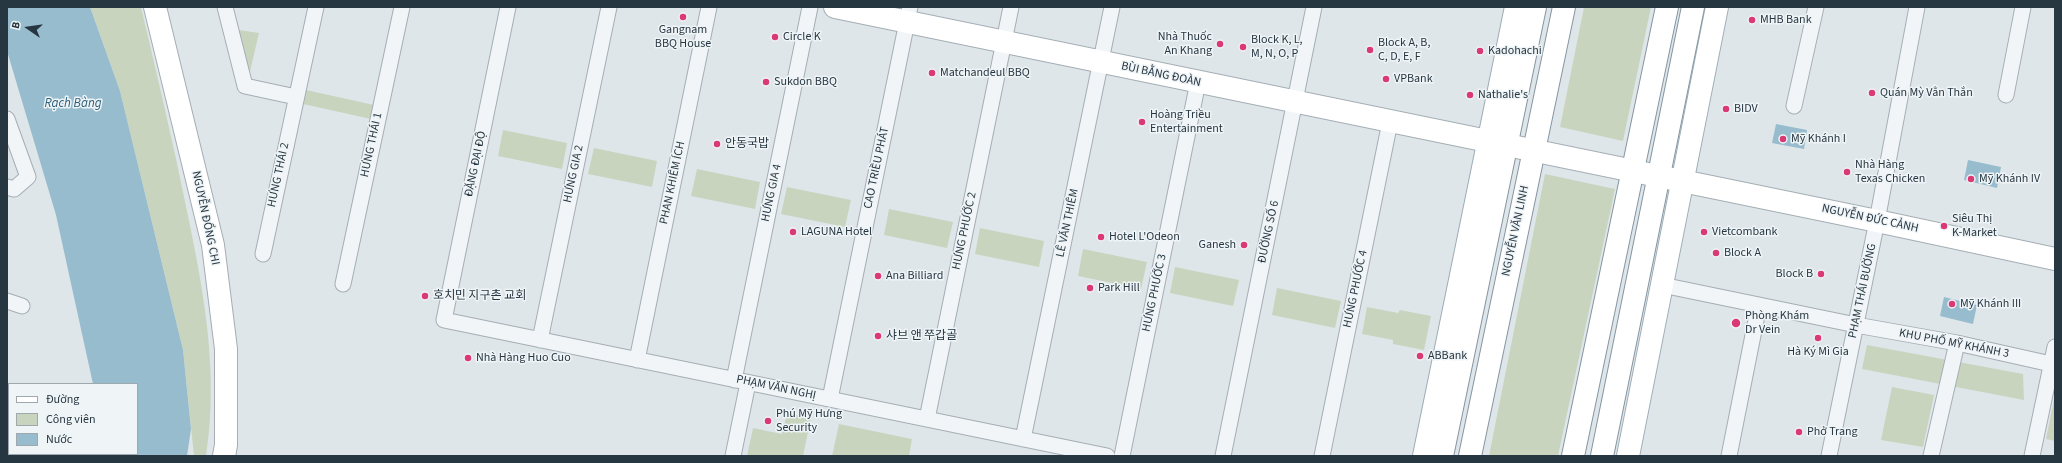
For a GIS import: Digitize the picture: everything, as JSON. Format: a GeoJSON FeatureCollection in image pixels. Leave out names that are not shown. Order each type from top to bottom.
{"type":"FeatureCollection","features":[{"type":"Feature","properties":{"kind":"main road","name":"NGUYỄN ĐỔNG CHI"},"geometry":{"type":"LineString","coordinates":[[155,7],[213,245],[226,349],[226,445],[224,456]]}},
{"type":"Feature","properties":{"kind":"main road","name":"BÙI BẰNG ĐOÀN"},"geometry":{"type":"LineString","coordinates":[[835,7],[908,15],[1004,42],[1633,171]]}},
{"type":"Feature","properties":{"kind":"main road"},"geometry":{"type":"LineString","coordinates":[[1442,456],[1497,143],[1516,7]]}},
{"type":"Feature","properties":{"kind":"main road"},"geometry":{"type":"LineString","coordinates":[[1424,456],[1497,143],[1535,7]]}},
{"type":"Feature","properties":{"kind":"main road","name":"NGUYỄN VĂN LINH"},"geometry":{"type":"LineString","coordinates":[[1470,456],[1564,7]]}},
{"type":"Feature","properties":{"kind":"main road"},"geometry":{"type":"LineString","coordinates":[[1573,456],[1667,7]]}},
{"type":"Feature","properties":{"kind":"main road"},"geometry":{"type":"LineString","coordinates":[[1602,456],[1694,7]]}},
{"type":"Feature","properties":{"kind":"main road"},"geometry":{"type":"LineString","coordinates":[[1628,456],[1684,181],[1717,7]]}},
{"type":"Feature","properties":{"kind":"main road","name":"NGUYỄN ĐỨC CẢNH"},"geometry":{"type":"LineString","coordinates":[[1633,171],[2055,259]]}},
{"type":"Feature","properties":{"kind":"street"},"geometry":{"type":"LineString","coordinates":[[225,7],[245,86],[296,97]]}},
{"type":"Feature","properties":{"kind":"street","name":"HƯNG THÁI 2"},"geometry":{"type":"LineString","coordinates":[[263,254],[316,7]]}},
{"type":"Feature","properties":{"kind":"street","name":"HƯNG THÁI 1"},"geometry":{"type":"LineString","coordinates":[[343,284],[402,7]]}},
{"type":"Feature","properties":{"kind":"street","name":"ĐẶNG ĐẠI ĐỘ"},"geometry":{"type":"LineString","coordinates":[[444,320],[508,7]]}},
{"type":"Feature","properties":{"kind":"street","name":"HƯNG GIA 2"},"geometry":{"type":"LineString","coordinates":[[540,340],[609,7]]}},
{"type":"Feature","properties":{"kind":"street","name":"PHAN KHIÊM ÍCH"},"geometry":{"type":"LineString","coordinates":[[637,360],[709,7]]}},
{"type":"Feature","properties":{"kind":"street","name":"HƯNG GIA 4"},"geometry":{"type":"LineString","coordinates":[[733,456],[741,381],[810,7]]}},
{"type":"Feature","properties":{"kind":"street","name":"HƯNG PHƯỚC 2"},"geometry":{"type":"LineString","coordinates":[[927,419],[1011,7]]}},
{"type":"Feature","properties":{"kind":"street","name":"LÊ VĂN THIÊM"},"geometry":{"type":"LineString","coordinates":[[1024,439],[1112,7]]}},
{"type":"Feature","properties":{"kind":"street","name":"ĐƯỜNG SỐ 6"},"geometry":{"type":"LineString","coordinates":[[1223,456],[1314,7]]}},
{"type":"Feature","properties":{"kind":"street"},"geometry":{"type":"LineString","coordinates":[[1794,106],[1816,7]]}},
{"type":"Feature","properties":{"kind":"street","name":"PHẠM THÁI BƯỜNG"},"geometry":{"type":"LineString","coordinates":[[1829,456],[1877,221],[1917,7]]}},
{"type":"Feature","properties":{"kind":"street"},"geometry":{"type":"LineString","coordinates":[[2006,95],[2023,7]]}},
{"type":"Feature","properties":{"kind":"street","name":"CAO TRIỀU PHÁT"},"geometry":{"type":"LineString","coordinates":[[830,399],[908,15]]}},
{"type":"Feature","properties":{"kind":"street","name":"HƯNG PHƯỚC 3"},"geometry":{"type":"LineString","coordinates":[[1122,456],[1198,82]]}},
{"type":"Feature","properties":{"kind":"street"},"geometry":{"type":"LineString","coordinates":[[7,119],[28,177],[10,188]]}},
{"type":"Feature","properties":{"kind":"street","name":"HƯNG PHƯỚC 4"},"geometry":{"type":"LineString","coordinates":[[1322,456],[1390,122]]}},
{"type":"Feature","properties":{"kind":"street","name":"KHU PHỐ MỸ KHÁNH 3"},"geometry":{"type":"LineString","coordinates":[[1662,285],[1856,325],[1957,343],[2051,364]]}},
{"type":"Feature","properties":{"kind":"street"},"geometry":{"type":"LineString","coordinates":[[7,301],[22,306]]}},
{"type":"Feature","properties":{"kind":"street"},"geometry":{"type":"LineString","coordinates":[[1729,456],[1760,305]]}},
{"type":"Feature","properties":{"kind":"street","name":"PHẠM VĂN NGHỊ"},"geometry":{"type":"LineString","coordinates":[[444,320],[1107,456]]}},
{"type":"Feature","properties":{"kind":"street"},"geometry":{"type":"LineString","coordinates":[[1931,456],[1957,343]]}},
{"type":"Feature","properties":{"kind":"street"},"geometry":{"type":"LineString","coordinates":[[2032,456],[2055,347]]}},
{"type":"Feature","properties":{"kind":"green space"},"geometry":{"type":"Polygon","coordinates":[[[90,7],[141,7],[182,185],[204,302],[208,333],[211,394],[210,425],[206,456],[194,456],[183,350],[120,91],[90,7]]]}},
{"type":"Feature","properties":{"kind":"green space"},"geometry":{"type":"Polygon","coordinates":[[[1584,7],[1651,7],[1623,141],[1560,127],[1584,7]]]}},
{"type":"Feature","properties":{"kind":"green space"},"geometry":{"type":"Polygon","coordinates":[[[239,30],[259,33],[249,76],[239,30]]]}},
{"type":"Feature","properties":{"kind":"green space"},"geometry":{"type":"Polygon","coordinates":[[[306,90],[374,105],[371,119],[303,104],[306,90]]]}},
{"type":"Feature","properties":{"kind":"green space"},"geometry":{"type":"Polygon","coordinates":[[[503,130],[567,143],[562,169],[498,156],[503,130]]]}},
{"type":"Feature","properties":{"kind":"green space"},"geometry":{"type":"Polygon","coordinates":[[[594,148],[657,161],[652,187],[588,174],[594,148]]]}},
{"type":"Feature","properties":{"kind":"green space"},"geometry":{"type":"Polygon","coordinates":[[[697,169],[760,182],[755,209],[691,196],[697,169]]]}},
{"type":"Feature","properties":{"kind":"green space"},"geometry":{"type":"Polygon","coordinates":[[[1545,174],[1615,189],[1558,456],[1489,456],[1545,174]]]}},
{"type":"Feature","properties":{"kind":"green space"},"geometry":{"type":"Polygon","coordinates":[[[787,187],[851,200],[845,227],[781,214],[787,187]]]}},
{"type":"Feature","properties":{"kind":"green space"},"geometry":{"type":"Polygon","coordinates":[[[889,209],[953,222],[947,248],[884,235],[889,209]]]}},
{"type":"Feature","properties":{"kind":"green space"},"geometry":{"type":"Polygon","coordinates":[[[980,228],[1044,241],[1039,267],[975,254],[980,228]]]}},
{"type":"Feature","properties":{"kind":"green space"},"geometry":{"type":"Polygon","coordinates":[[[1083,249],[1147,262],[1141,289],[1078,276],[1083,249]]]}},
{"type":"Feature","properties":{"kind":"green space"},"geometry":{"type":"Polygon","coordinates":[[[1175,267],[1239,280],[1233,306],[1170,293],[1175,267]]]}},
{"type":"Feature","properties":{"kind":"green space"},"geometry":{"type":"Polygon","coordinates":[[[1277,288],[1341,301],[1335,328],[1272,315],[1277,288]]]}},
{"type":"Feature","properties":{"kind":"green space"},"geometry":{"type":"Polygon","coordinates":[[[1367,307],[1398,313],[1400,310],[1431,316],[1424,350],[1393,344],[1393,340],[1362,334],[1367,307]]]}},
{"type":"Feature","properties":{"kind":"green space"},"geometry":{"type":"Polygon","coordinates":[[[1867,345],[2023,374],[2024,400],[1862,369],[1867,345]]]}},
{"type":"Feature","properties":{"kind":"green space"},"geometry":{"type":"Polygon","coordinates":[[[1892,387],[1934,395],[1923,447],[1881,440],[1892,387]]]}},
{"type":"Feature","properties":{"kind":"green space"},"geometry":{"type":"Polygon","coordinates":[[[2055,394],[2055,441],[2046,439],[2055,394]]]}},
{"type":"Feature","properties":{"kind":"green space"},"geometry":{"type":"Polygon","coordinates":[[[787,413],[811,418],[803,456],[747,456],[753,428],[782,434],[787,413]]]}},
{"type":"Feature","properties":{"kind":"green space"},"geometry":{"type":"Polygon","coordinates":[[[839,424],[912,439],[909,456],[832,456],[839,424]]]}},
{"type":"Feature","properties":{"kind":"water","name":"Rạch Bàng"},"geometry":{"type":"Polygon","coordinates":[[[7,7],[90,7],[120,91],[183,350],[191,429],[187,456],[97,456],[138,455],[138,383],[93,383],[56,215],[7,51],[7,7]]]}},
{"type":"Feature","properties":{"kind":"water"},"geometry":{"type":"Polygon","coordinates":[[[1776,124],[1807,130],[1804,149],[1772,143],[1776,124]]]}},
{"type":"Feature","properties":{"kind":"water"},"geometry":{"type":"Polygon","coordinates":[[[1968,160],[2001,167],[1997,188],[1964,180],[1968,160]]]}},
{"type":"Feature","properties":{"kind":"water"},"geometry":{"type":"Polygon","coordinates":[[[1944,297],[1977,305],[1973,324],[1940,316],[1944,297]]]}},
{"type":"Feature","properties":{"kind":"place","name":"Gangnam BBQ House"},"geometry":{"type":"Point","coordinates":[683,17]}},
{"type":"Feature","properties":{"kind":"place","name":"MHB Bank"},"geometry":{"type":"Point","coordinates":[1752,20]}},
{"type":"Feature","properties":{"kind":"place","name":"Circle K"},"geometry":{"type":"Point","coordinates":[775,37]}},
{"type":"Feature","properties":{"kind":"place","name":"Nhà Thuốc An Khang"},"geometry":{"type":"Point","coordinates":[1220,44]}},
{"type":"Feature","properties":{"kind":"place","name":"Block K, L, M, N, O, P"},"geometry":{"type":"Point","coordinates":[1243,47]}},
{"type":"Feature","properties":{"kind":"place","name":"Block A, B, C, D, E, F"},"geometry":{"type":"Point","coordinates":[1370,50]}},
{"type":"Feature","properties":{"kind":"place","name":"Kadohachi"},"geometry":{"type":"Point","coordinates":[1480,51]}},
{"type":"Feature","properties":{"kind":"place","name":"Matchandeul BBQ"},"geometry":{"type":"Point","coordinates":[932,73]}},
{"type":"Feature","properties":{"kind":"place","name":"VPBank"},"geometry":{"type":"Point","coordinates":[1386,79]}},
{"type":"Feature","properties":{"kind":"place","name":"Sukdon BBQ"},"geometry":{"type":"Point","coordinates":[766,82]}},
{"type":"Feature","properties":{"kind":"place","name":"Quán Mỳ Vằn Thắn"},"geometry":{"type":"Point","coordinates":[1872,93]}},
{"type":"Feature","properties":{"kind":"place","name":"Nathalie's"},"geometry":{"type":"Point","coordinates":[1470,95]}},
{"type":"Feature","properties":{"kind":"place","name":"BIDV"},"geometry":{"type":"Point","coordinates":[1726,109]}},
{"type":"Feature","properties":{"kind":"place","name":"Hoàng Triều Entertainment"},"geometry":{"type":"Point","coordinates":[1142,122]}},
{"type":"Feature","properties":{"kind":"place","name":"Mỹ Khánh I"},"geometry":{"type":"Point","coordinates":[1783,139]}},
{"type":"Feature","properties":{"kind":"place","name":"안동국밥"},"geometry":{"type":"Point","coordinates":[717,144]}},
{"type":"Feature","properties":{"kind":"place","name":"Nhà Hàng Texas Chicken"},"geometry":{"type":"Point","coordinates":[1847,172]}},
{"type":"Feature","properties":{"kind":"place","name":"Mỹ Khánh IV"},"geometry":{"type":"Point","coordinates":[1971,179]}},
{"type":"Feature","properties":{"kind":"place","name":"Siêu Thị K-Market"},"geometry":{"type":"Point","coordinates":[1944,226]}},
{"type":"Feature","properties":{"kind":"place","name":"LAGUNA Hotel"},"geometry":{"type":"Point","coordinates":[793,232]}},
{"type":"Feature","properties":{"kind":"place","name":"Vietcombank"},"geometry":{"type":"Point","coordinates":[1704,232]}},
{"type":"Feature","properties":{"kind":"place","name":"Hotel L'Odeon"},"geometry":{"type":"Point","coordinates":[1101,237]}},
{"type":"Feature","properties":{"kind":"place","name":"Ganesh"},"geometry":{"type":"Point","coordinates":[1244,245]}},
{"type":"Feature","properties":{"kind":"place","name":"Block A"},"geometry":{"type":"Point","coordinates":[1716,253]}},
{"type":"Feature","properties":{"kind":"place","name":"Block B"},"geometry":{"type":"Point","coordinates":[1821,274]}},
{"type":"Feature","properties":{"kind":"place","name":"Ana Billiard"},"geometry":{"type":"Point","coordinates":[878,276]}},
{"type":"Feature","properties":{"kind":"place","name":"Park Hill"},"geometry":{"type":"Point","coordinates":[1090,288]}},
{"type":"Feature","properties":{"kind":"place","name":"호치민 지구촌 교회"},"geometry":{"type":"Point","coordinates":[425,296]}},
{"type":"Feature","properties":{"kind":"place","name":"Mỹ Khánh III"},"geometry":{"type":"Point","coordinates":[1952,304]}},
{"type":"Feature","properties":{"kind":"place","name":"Phòng Khám Dr Vein"},"geometry":{"type":"Point","coordinates":[1736,323]}},
{"type":"Feature","properties":{"kind":"place","name":"샤브 앤 쭈갑골"},"geometry":{"type":"Point","coordinates":[878,336]}},
{"type":"Feature","properties":{"kind":"place","name":"Hà Ký Mì Gia"},"geometry":{"type":"Point","coordinates":[1818,338]}},
{"type":"Feature","properties":{"kind":"place","name":"ABBank"},"geometry":{"type":"Point","coordinates":[1420,356]}},
{"type":"Feature","properties":{"kind":"place","name":"Nhà Hàng Huo Cuo"},"geometry":{"type":"Point","coordinates":[468,358]}},
{"type":"Feature","properties":{"kind":"place","name":"Phú Mỹ Hưng Security"},"geometry":{"type":"Point","coordinates":[768,421]}},
{"type":"Feature","properties":{"kind":"place","name":"Phở Trang"},"geometry":{"type":"Point","coordinates":[1799,432]}}]}
